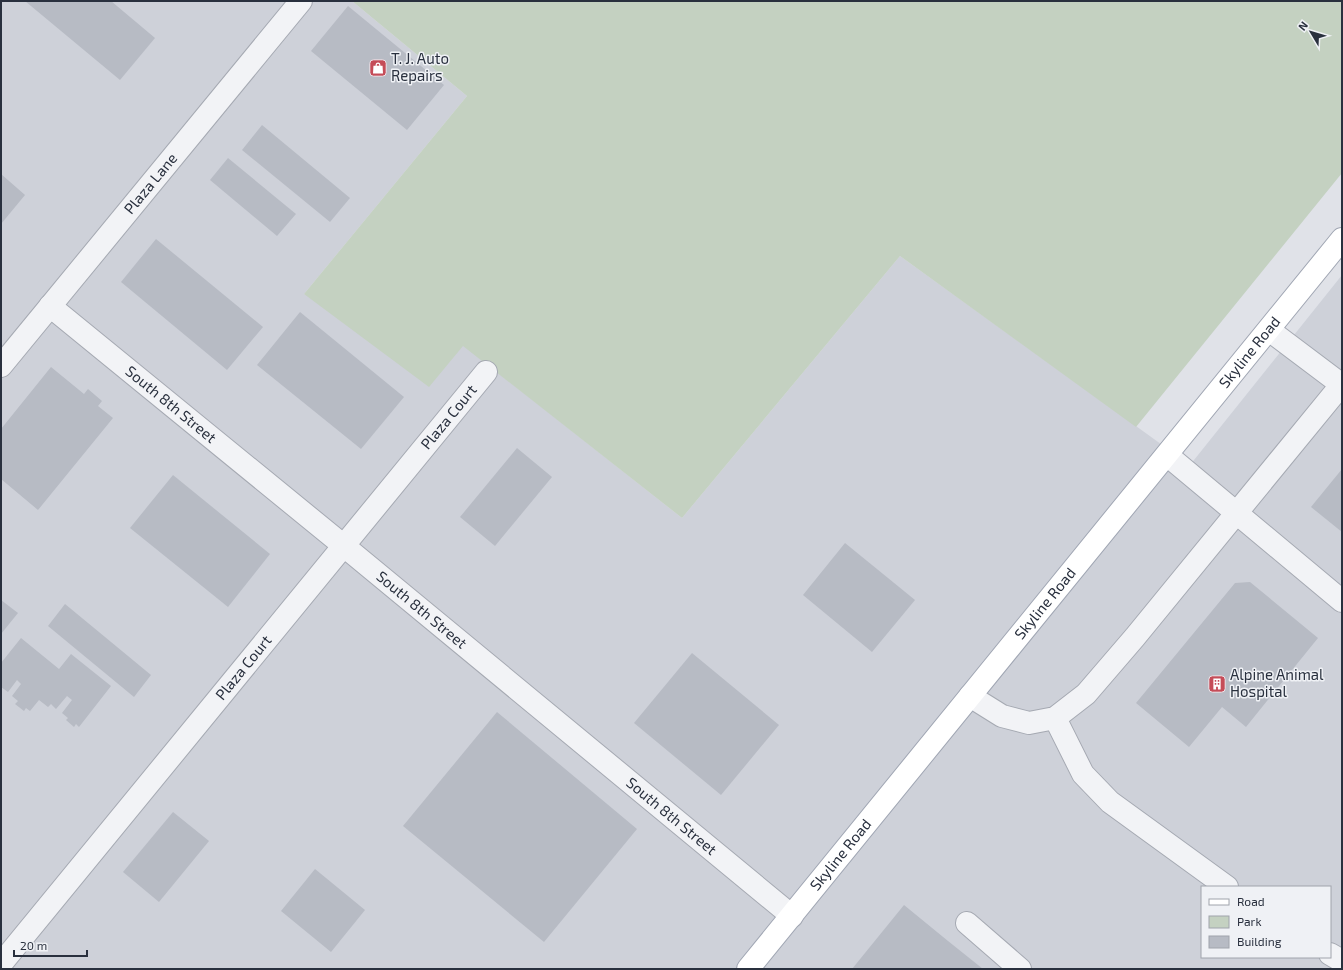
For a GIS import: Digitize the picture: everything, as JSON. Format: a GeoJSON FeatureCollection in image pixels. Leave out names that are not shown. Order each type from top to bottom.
{"type":"FeatureCollection","features":[{"type":"Feature","properties":{"kind":"main road","name":"Skyline Road"},"geometry":{"type":"LineString","coordinates":[[748,969],[1342,239]]}},
{"type":"Feature","properties":{"kind":"street","name":"Plaza Lane"},"geometry":{"type":"LineString","coordinates":[[4,356],[50,306],[301,1]]}},
{"type":"Feature","properties":{"kind":"street","name":"South 8th Street"},"geometry":{"type":"LineString","coordinates":[[50,306],[344,546],[792,916]]}},
{"type":"Feature","properties":{"kind":"street"},"geometry":{"type":"LineString","coordinates":[[970,696],[1002,716],[1029,722],[1054,718],[1086,694],[1140,631],[1342,385],[1269,330]]}},
{"type":"Feature","properties":{"kind":"street","name":"Plaza Court"},"geometry":{"type":"LineString","coordinates":[[1,964],[486,372]]}},
{"type":"Feature","properties":{"kind":"street"},"geometry":{"type":"LineString","coordinates":[[1167,455],[1342,601]]}},
{"type":"Feature","properties":{"kind":"street"},"geometry":{"type":"LineString","coordinates":[[1054,718],[1083,774],[1110,802],[1226,886]]}},
{"type":"Feature","properties":{"kind":"street"},"geometry":{"type":"LineString","coordinates":[[967,923],[1020,969]]}},
{"type":"Feature","properties":{"kind":"street"},"geometry":{"type":"LineString","coordinates":[[1331,955],[1342,961]]}},
{"type":"Feature","properties":{"kind":"shaded area"},"geometry":{"type":"Polygon","coordinates":[[[1,1],[352,1],[467,96],[304,294],[463,345],[682,518],[900,256],[1190,465],[1342,275],[1342,969],[1,969],[1,1]]]}},
{"type":"Feature","properties":{"kind":"green space"},"geometry":{"type":"Polygon","coordinates":[[[352,1],[1342,1],[1342,173],[1136,427],[900,256],[682,518],[463,346],[429,387],[304,294],[467,96],[352,1]]]}},
{"type":"Feature","properties":{"kind":"building"},"geometry":{"type":"Polygon","coordinates":[[[25,1],[111,1],[155,38],[120,80],[25,1]]]}},
{"type":"Feature","properties":{"kind":"building","name":"T. J. Auto Repairs"},"geometry":{"type":"Polygon","coordinates":[[[348,6],[444,85],[407,130],[311,51],[348,6]]]}},
{"type":"Feature","properties":{"kind":"building"},"geometry":{"type":"Polygon","coordinates":[[[262,125],[350,198],[330,222],[242,150],[262,125]]]}},
{"type":"Feature","properties":{"kind":"building"},"geometry":{"type":"Polygon","coordinates":[[[228,158],[296,214],[277,236],[210,180],[228,158]]]}},
{"type":"Feature","properties":{"kind":"building"},"geometry":{"type":"Polygon","coordinates":[[[1,174],[25,195],[1,224],[1,174]]]}},
{"type":"Feature","properties":{"kind":"building"},"geometry":{"type":"Polygon","coordinates":[[[156,239],[263,327],[227,370],[121,282],[156,239]]]}},
{"type":"Feature","properties":{"kind":"building"},"geometry":{"type":"Polygon","coordinates":[[[300,312],[404,397],[361,449],[257,365],[300,312]]]}},
{"type":"Feature","properties":{"kind":"building"},"geometry":{"type":"Polygon","coordinates":[[[51,367],[84,394],[88,389],[102,401],[98,406],[113,418],[38,510],[1,479],[1,429],[51,367]]]}},
{"type":"Feature","properties":{"kind":"building"},"geometry":{"type":"Polygon","coordinates":[[[517,448],[552,477],[495,546],[460,517],[517,448]]]}},
{"type":"Feature","properties":{"kind":"building"},"geometry":{"type":"Polygon","coordinates":[[[1342,469],[1342,532],[1311,507],[1342,469]]]}},
{"type":"Feature","properties":{"kind":"building"},"geometry":{"type":"Polygon","coordinates":[[[173,475],[270,554],[228,607],[130,528],[173,475]]]}},
{"type":"Feature","properties":{"kind":"building"},"geometry":{"type":"Polygon","coordinates":[[[845,543],[915,600],[872,652],[803,595],[845,543]]]}},
{"type":"Feature","properties":{"kind":"building","name":"Alpine Animal Hospital"},"geometry":{"type":"Polygon","coordinates":[[[1250,582],[1318,638],[1246,727],[1222,707],[1189,747],[1136,703],[1235,583],[1250,582]]]}},
{"type":"Feature","properties":{"kind":"building"},"geometry":{"type":"Polygon","coordinates":[[[1,600],[18,613],[1,634],[1,600]]]}},
{"type":"Feature","properties":{"kind":"building"},"geometry":{"type":"Polygon","coordinates":[[[65,604],[151,675],[134,697],[48,626],[65,604]]]}},
{"type":"Feature","properties":{"kind":"building"},"geometry":{"type":"Polygon","coordinates":[[[21,638],[59,669],[71,654],[111,686],[79,727],[76,724],[74,727],[66,720],[68,718],[62,713],[72,700],[67,696],[56,709],[51,704],[48,707],[39,700],[30,711],[26,708],[24,711],[15,704],[18,701],[12,696],[21,684],[17,680],[8,692],[1,687],[1,663],[21,638]]]}},
{"type":"Feature","properties":{"kind":"building"},"geometry":{"type":"Polygon","coordinates":[[[692,653],[779,725],[721,795],[634,723],[692,653]]]}},
{"type":"Feature","properties":{"kind":"building"},"geometry":{"type":"Polygon","coordinates":[[[497,712],[637,829],[544,942],[403,826],[497,712]]]}},
{"type":"Feature","properties":{"kind":"building"},"geometry":{"type":"Polygon","coordinates":[[[173,812],[209,841],[159,902],[123,872],[173,812]]]}},
{"type":"Feature","properties":{"kind":"building"},"geometry":{"type":"Polygon","coordinates":[[[315,869],[365,910],[331,952],[281,911],[315,869]]]}},
{"type":"Feature","properties":{"kind":"building"},"geometry":{"type":"Polygon","coordinates":[[[904,905],[948,941],[983,969],[852,969],[904,905]]]}},
{"type":"Feature","properties":{"kind":"place","name":"T. J. Auto Repairs"},"geometry":{"type":"Point","coordinates":[378,68]}},
{"type":"Feature","properties":{"kind":"place","name":"Alpine Animal Hospital"},"geometry":{"type":"Point","coordinates":[1217,684]}}]}
